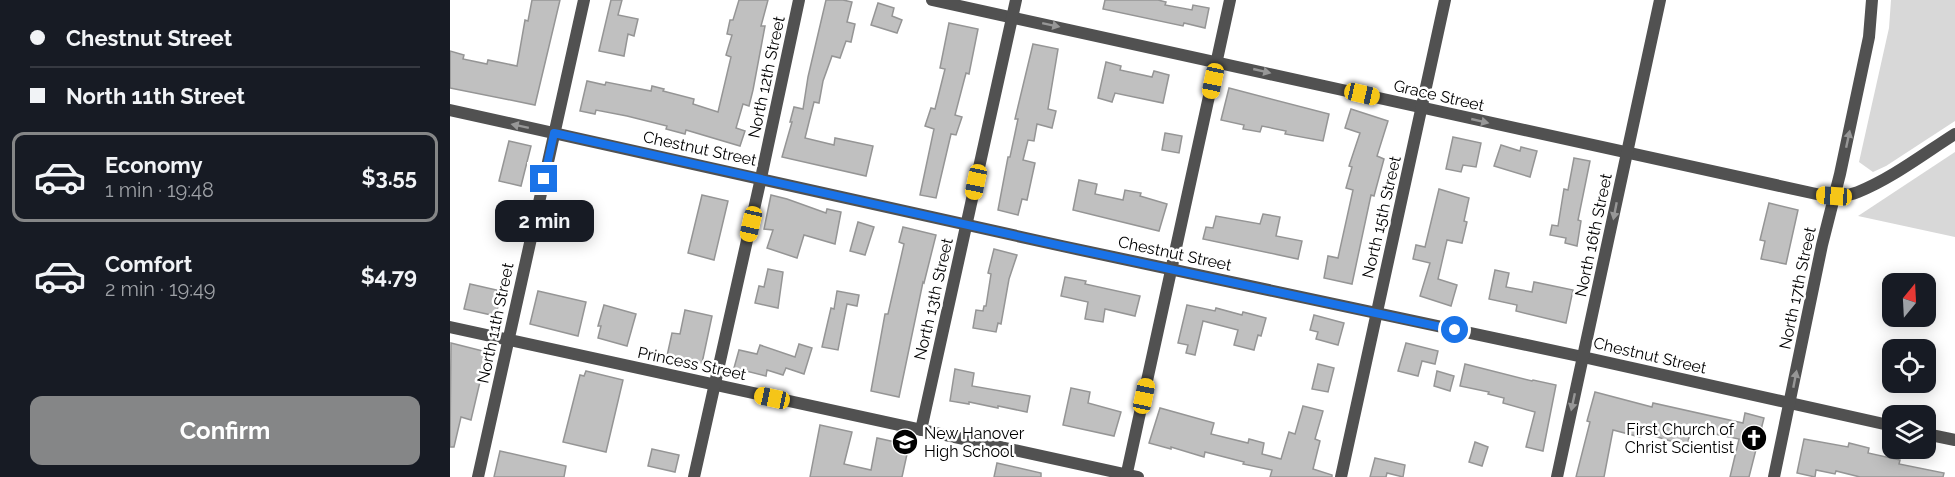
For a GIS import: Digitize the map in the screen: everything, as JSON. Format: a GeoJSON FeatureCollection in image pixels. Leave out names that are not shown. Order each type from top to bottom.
{"type":"FeatureCollection","features":[{"type":"Feature","properties":{"kind":"street","name":"North 11th Street"},"geometry":{"type":"LineString","coordinates":[[478,477],[584,0]]}},
{"type":"Feature","properties":{"kind":"street","name":"North 12th Street"},"geometry":{"type":"LineString","coordinates":[[694,477],[799,0]]}},
{"type":"Feature","properties":{"kind":"street","name":"Grace Street"},"geometry":{"type":"LineString","coordinates":[[932,0],[1217,61],[1626,154],[1834,196]]}},
{"type":"Feature","properties":{"kind":"street","name":"North 13th Street"},"geometry":{"type":"LineString","coordinates":[[921,430],[1016,0]]}},
{"type":"Feature","properties":{"kind":"street"},"geometry":{"type":"LineString","coordinates":[[1131,476],[1172,269],[1230,0]]}},
{"type":"Feature","properties":{"kind":"street","name":"North 15th Street"},"geometry":{"type":"LineString","coordinates":[[1341,477],[1446,0]]}},
{"type":"Feature","properties":{"kind":"street","name":"North 16th Street"},"geometry":{"type":"LineString","coordinates":[[1557,477],[1660,0]]}},
{"type":"Feature","properties":{"kind":"street","name":"North 17th Street"},"geometry":{"type":"LineString","coordinates":[[1774,477],[1822,246],[1870,34],[1872,0]]}},
{"type":"Feature","properties":{"kind":"street","name":"Chestnut Street"},"geometry":{"type":"LineString","coordinates":[[450,110],[1882,424]]}},
{"type":"Feature","properties":{"kind":"street"},"geometry":{"type":"LineString","coordinates":[[1834,196],[1857,192],[1869,186],[1955,134]]}},
{"type":"Feature","properties":{"kind":"street","name":"Princess Street"},"geometry":{"type":"LineString","coordinates":[[450,327],[1131,476]]}},
{"type":"Feature","properties":{"kind":"street"},"geometry":{"type":"LineString","coordinates":[[1936,436],[1955,440]]}},
{"type":"Feature","properties":{"kind":"shaded area"},"geometry":{"type":"Polygon","coordinates":[[[1891,0],[1955,0],[1955,121],[1873,172],[1859,162],[1889,28],[1891,0]]]}},
{"type":"Feature","properties":{"kind":"shaded area"},"geometry":{"type":"Polygon","coordinates":[[[1955,152],[1955,237],[1858,216],[1955,152]]]}},
{"type":"Feature","properties":{"kind":"building"},"geometry":{"type":"Polygon","coordinates":[[[532,0],[560,0],[535,105],[450,88],[450,51],[464,55],[463,59],[487,64],[488,60],[517,66],[525,20],[528,21],[532,0]]]}},
{"type":"Feature","properties":{"kind":"building"},"geometry":{"type":"Polygon","coordinates":[[[611,0],[622,0],[618,15],[638,19],[634,36],[628,34],[624,56],[599,51],[611,0]]]}},
{"type":"Feature","properties":{"kind":"building"},"geometry":{"type":"Polygon","coordinates":[[[739,0],[768,0],[761,26],[765,26],[749,106],[743,104],[736,128],[745,131],[740,146],[686,130],[685,134],[666,129],[667,126],[627,116],[596,110],[595,114],[580,111],[587,81],[605,85],[606,82],[651,91],[652,86],[694,99],[693,104],[718,112],[731,57],[726,55],[732,35],[727,34],[730,20],[733,20],[739,0]]]}},
{"type":"Feature","properties":{"kind":"building"},"geometry":{"type":"Polygon","coordinates":[[[826,0],[852,2],[847,22],[855,24],[851,42],[846,41],[840,58],[832,56],[823,81],[819,103],[814,102],[805,138],[834,145],[835,138],[873,146],[866,176],[782,157],[794,107],[803,109],[826,0]]]}},
{"type":"Feature","properties":{"kind":"building"},"geometry":{"type":"Polygon","coordinates":[[[1105,0],[1158,0],[1166,2],[1165,5],[1192,10],[1193,5],[1209,8],[1205,28],[1184,23],[1183,26],[1103,9],[1105,0]]]}},
{"type":"Feature","properties":{"kind":"building"},"geometry":{"type":"Polygon","coordinates":[[[878,3],[894,8],[892,16],[902,20],[897,33],[871,25],[878,3]]]}},
{"type":"Feature","properties":{"kind":"building"},"geometry":{"type":"Polygon","coordinates":[[[949,23],[978,29],[969,74],[966,73],[955,115],[962,117],[956,135],[951,134],[936,198],[920,195],[934,129],[925,126],[931,108],[935,109],[945,69],[940,68],[949,23]]]}},
{"type":"Feature","properties":{"kind":"building"},"geometry":{"type":"Polygon","coordinates":[[[1033,44],[1058,49],[1048,109],[1056,111],[1052,128],[1037,124],[1034,141],[1028,140],[1023,160],[1035,163],[1027,200],[1022,199],[1018,215],[998,210],[1018,119],[1015,119],[1033,44]]]}},
{"type":"Feature","properties":{"kind":"building"},"geometry":{"type":"Polygon","coordinates":[[[1106,62],[1121,66],[1120,70],[1152,77],[1154,71],[1169,75],[1163,103],[1115,93],[1112,102],[1098,98],[1106,62]]]}},
{"type":"Feature","properties":{"kind":"building"},"geometry":{"type":"Polygon","coordinates":[[[1229,88],[1329,114],[1323,141],[1285,134],[1286,131],[1262,126],[1260,132],[1243,129],[1244,125],[1221,120],[1229,88]]]}},
{"type":"Feature","properties":{"kind":"building"},"geometry":{"type":"Polygon","coordinates":[[[1351,109],[1388,121],[1377,156],[1384,159],[1374,196],[1371,195],[1352,284],[1324,278],[1328,256],[1338,258],[1353,190],[1346,188],[1352,167],[1349,166],[1360,133],[1345,128],[1351,109]]]}},
{"type":"Feature","properties":{"kind":"building"},"geometry":{"type":"Polygon","coordinates":[[[1165,133],[1182,136],[1179,153],[1162,150],[1165,133]]]}},
{"type":"Feature","properties":{"kind":"building"},"geometry":{"type":"Polygon","coordinates":[[[1453,137],[1481,143],[1476,167],[1463,165],[1461,172],[1446,169],[1453,137]]]}},
{"type":"Feature","properties":{"kind":"building"},"geometry":{"type":"Polygon","coordinates":[[[509,141],[531,146],[521,186],[499,181],[509,141]]]}},
{"type":"Feature","properties":{"kind":"building"},"geometry":{"type":"Polygon","coordinates":[[[1501,145],[1520,151],[1521,147],[1537,151],[1530,177],[1494,166],[1501,145]]]}},
{"type":"Feature","properties":{"kind":"building"},"geometry":{"type":"Polygon","coordinates":[[[1574,158],[1590,161],[1578,220],[1581,221],[1577,246],[1565,243],[1566,238],[1550,235],[1552,225],[1558,226],[1564,189],[1568,190],[1574,158]]]}},
{"type":"Feature","properties":{"kind":"building"},"geometry":{"type":"Polygon","coordinates":[[[1079,180],[1097,184],[1095,194],[1123,200],[1125,190],[1141,193],[1140,196],[1167,204],[1159,231],[1073,210],[1079,180]]]}},
{"type":"Feature","properties":{"kind":"building"},"geometry":{"type":"Polygon","coordinates":[[[1439,189],[1469,198],[1462,243],[1447,240],[1438,279],[1457,285],[1451,306],[1420,296],[1430,263],[1413,259],[1416,245],[1425,247],[1439,189]]]}},
{"type":"Feature","properties":{"kind":"building"},"geometry":{"type":"Polygon","coordinates":[[[702,195],[728,201],[714,260],[688,253],[702,195]]]}},
{"type":"Feature","properties":{"kind":"building"},"geometry":{"type":"Polygon","coordinates":[[[771,195],[826,213],[827,209],[841,212],[835,244],[804,235],[797,258],[767,248],[773,230],[764,229],[771,195]]]}},
{"type":"Feature","properties":{"kind":"building"},"geometry":{"type":"Polygon","coordinates":[[[1769,203],[1798,210],[1786,264],[1761,259],[1765,241],[1760,240],[1769,203]]]}},
{"type":"Feature","properties":{"kind":"building"},"geometry":{"type":"Polygon","coordinates":[[[1263,214],[1280,217],[1276,236],[1302,241],[1298,259],[1203,239],[1206,227],[1213,228],[1216,216],[1260,224],[1263,214]]]}},
{"type":"Feature","properties":{"kind":"building"},"geometry":{"type":"Polygon","coordinates":[[[858,222],[874,227],[865,255],[850,251],[858,222]]]}},
{"type":"Feature","properties":{"kind":"building"},"geometry":{"type":"Polygon","coordinates":[[[903,227],[936,235],[923,282],[899,397],[871,391],[885,314],[888,314],[904,244],[899,242],[903,227]]]}},
{"type":"Feature","properties":{"kind":"building"},"geometry":{"type":"Polygon","coordinates":[[[994,249],[1017,255],[1009,279],[1001,324],[998,323],[996,332],[973,328],[976,310],[983,311],[986,306],[991,274],[988,273],[994,249]]]}},
{"type":"Feature","properties":{"kind":"building"},"geometry":{"type":"Polygon","coordinates":[[[768,269],[783,272],[778,308],[755,303],[759,286],[764,287],[768,269]]]}},
{"type":"Feature","properties":{"kind":"building"},"geometry":{"type":"Polygon","coordinates":[[[1495,270],[1509,273],[1506,287],[1532,292],[1534,282],[1573,290],[1566,323],[1516,311],[1517,305],[1489,299],[1495,270]]]}},
{"type":"Feature","properties":{"kind":"building"},"geometry":{"type":"Polygon","coordinates":[[[1065,277],[1086,281],[1085,284],[1140,296],[1135,316],[1105,309],[1103,322],[1085,319],[1088,302],[1061,296],[1065,277]]]}},
{"type":"Feature","properties":{"kind":"building"},"geometry":{"type":"Polygon","coordinates":[[[470,284],[501,291],[496,316],[464,309],[470,284]]]}},
{"type":"Feature","properties":{"kind":"building"},"geometry":{"type":"Polygon","coordinates":[[[538,291],[586,302],[578,336],[530,324],[538,291]]]}},
{"type":"Feature","properties":{"kind":"building"},"geometry":{"type":"Polygon","coordinates":[[[837,291],[859,295],[857,306],[847,304],[838,350],[822,347],[837,291]]]}},
{"type":"Feature","properties":{"kind":"building"},"geometry":{"type":"Polygon","coordinates":[[[604,305],[636,314],[627,346],[598,338],[601,326],[598,326],[604,305]]]}},
{"type":"Feature","properties":{"kind":"building"},"geometry":{"type":"Polygon","coordinates":[[[1187,305],[1215,311],[1216,308],[1242,315],[1243,312],[1266,318],[1254,350],[1234,345],[1238,330],[1203,321],[1195,355],[1186,353],[1188,345],[1178,343],[1187,305]]]}},
{"type":"Feature","properties":{"kind":"building"},"geometry":{"type":"Polygon","coordinates":[[[685,310],[712,316],[702,363],[667,356],[672,333],[680,334],[685,310]]]}},
{"type":"Feature","properties":{"kind":"building"},"geometry":{"type":"Polygon","coordinates":[[[1314,315],[1344,323],[1338,345],[1316,339],[1318,332],[1310,330],[1314,315]]]}},
{"type":"Feature","properties":{"kind":"building"},"geometry":{"type":"Polygon","coordinates":[[[451,343],[487,352],[471,420],[461,417],[454,447],[450,447],[451,343]]]}},
{"type":"Feature","properties":{"kind":"building"},"geometry":{"type":"Polygon","coordinates":[[[1406,343],[1438,351],[1435,364],[1422,361],[1418,376],[1398,371],[1406,343]]]}},
{"type":"Feature","properties":{"kind":"building"},"geometry":{"type":"Polygon","coordinates":[[[799,344],[812,348],[804,374],[786,368],[783,375],[767,370],[766,376],[734,368],[739,350],[757,354],[760,345],[795,357],[799,344]]]}},
{"type":"Feature","properties":{"kind":"building"},"geometry":{"type":"Polygon","coordinates":[[[1318,364],[1334,368],[1328,392],[1312,389],[1318,364]]]}},
{"type":"Feature","properties":{"kind":"building"},"geometry":{"type":"Polygon","coordinates":[[[1465,364],[1556,385],[1543,451],[1526,447],[1535,412],[1503,403],[1504,398],[1488,394],[1489,392],[1460,386],[1465,364]]]}},
{"type":"Feature","properties":{"kind":"building"},"geometry":{"type":"Polygon","coordinates":[[[955,369],[974,373],[972,386],[1030,396],[1027,412],[998,406],[998,408],[950,401],[955,369]]]}},
{"type":"Feature","properties":{"kind":"building"},"geometry":{"type":"Polygon","coordinates":[[[586,371],[623,380],[606,452],[563,442],[580,375],[584,376],[586,371]]]}},
{"type":"Feature","properties":{"kind":"building"},"geometry":{"type":"Polygon","coordinates":[[[1437,371],[1454,376],[1450,391],[1434,386],[1437,371]]]}},
{"type":"Feature","properties":{"kind":"building"},"geometry":{"type":"Polygon","coordinates":[[[1071,388],[1090,392],[1088,403],[1121,412],[1114,436],[1063,425],[1071,388]]]}},
{"type":"Feature","properties":{"kind":"building"},"geometry":{"type":"Polygon","coordinates":[[[1595,392],[1652,407],[1653,403],[1743,423],[1745,413],[1764,418],[1749,477],[1730,477],[1739,439],[1691,429],[1687,446],[1641,432],[1640,437],[1613,430],[1604,477],[1576,477],[1595,392]]]}},
{"type":"Feature","properties":{"kind":"building"},"geometry":{"type":"Polygon","coordinates":[[[1303,406],[1323,411],[1315,439],[1320,441],[1313,469],[1332,475],[1332,477],[1270,477],[1272,470],[1243,464],[1244,462],[1205,452],[1204,457],[1149,443],[1160,408],[1214,423],[1211,434],[1248,443],[1249,439],[1264,443],[1262,454],[1281,459],[1289,432],[1295,434],[1303,406]]]}},
{"type":"Feature","properties":{"kind":"building"},"geometry":{"type":"Polygon","coordinates":[[[820,425],[852,432],[844,464],[871,470],[877,438],[909,445],[902,477],[810,477],[820,425]]]}},
{"type":"Feature","properties":{"kind":"building"},"geometry":{"type":"Polygon","coordinates":[[[1804,439],[1848,447],[1849,443],[1869,448],[1868,453],[1882,456],[1882,459],[1900,460],[1899,464],[1944,473],[1943,477],[1860,477],[1836,471],[1835,474],[1816,470],[1815,477],[1797,473],[1804,439]]]}},
{"type":"Feature","properties":{"kind":"building"},"geometry":{"type":"Polygon","coordinates":[[[1475,442],[1488,447],[1482,466],[1469,462],[1475,442]]]}},
{"type":"Feature","properties":{"kind":"building"},"geometry":{"type":"Polygon","coordinates":[[[652,449],[679,455],[675,472],[648,466],[652,449]]]}},
{"type":"Feature","properties":{"kind":"building"},"geometry":{"type":"Polygon","coordinates":[[[500,451],[566,466],[564,477],[494,477],[500,451]]]}},
{"type":"Feature","properties":{"kind":"building"},"geometry":{"type":"Polygon","coordinates":[[[1375,458],[1405,465],[1403,477],[1387,473],[1386,477],[1370,477],[1375,458]]]}},
{"type":"Feature","properties":{"kind":"building"},"geometry":{"type":"Polygon","coordinates":[[[997,463],[1041,473],[1041,477],[994,477],[997,463]]]}},
{"type":"Feature","properties":{"kind":"place","name":"First Church of Christ Scientist"},"geometry":{"type":"Point","coordinates":[1754,438]}},
{"type":"Feature","properties":{"kind":"place","name":"New Hanover High School"},"geometry":{"type":"Point","coordinates":[905,442]}},
{"type":"Feature","properties":{"kind":"route"},"geometry":{"type":"LineString","coordinates":[[544,179],[554,133],[1032,237],[1062,246],[1455,330]]}}]}
